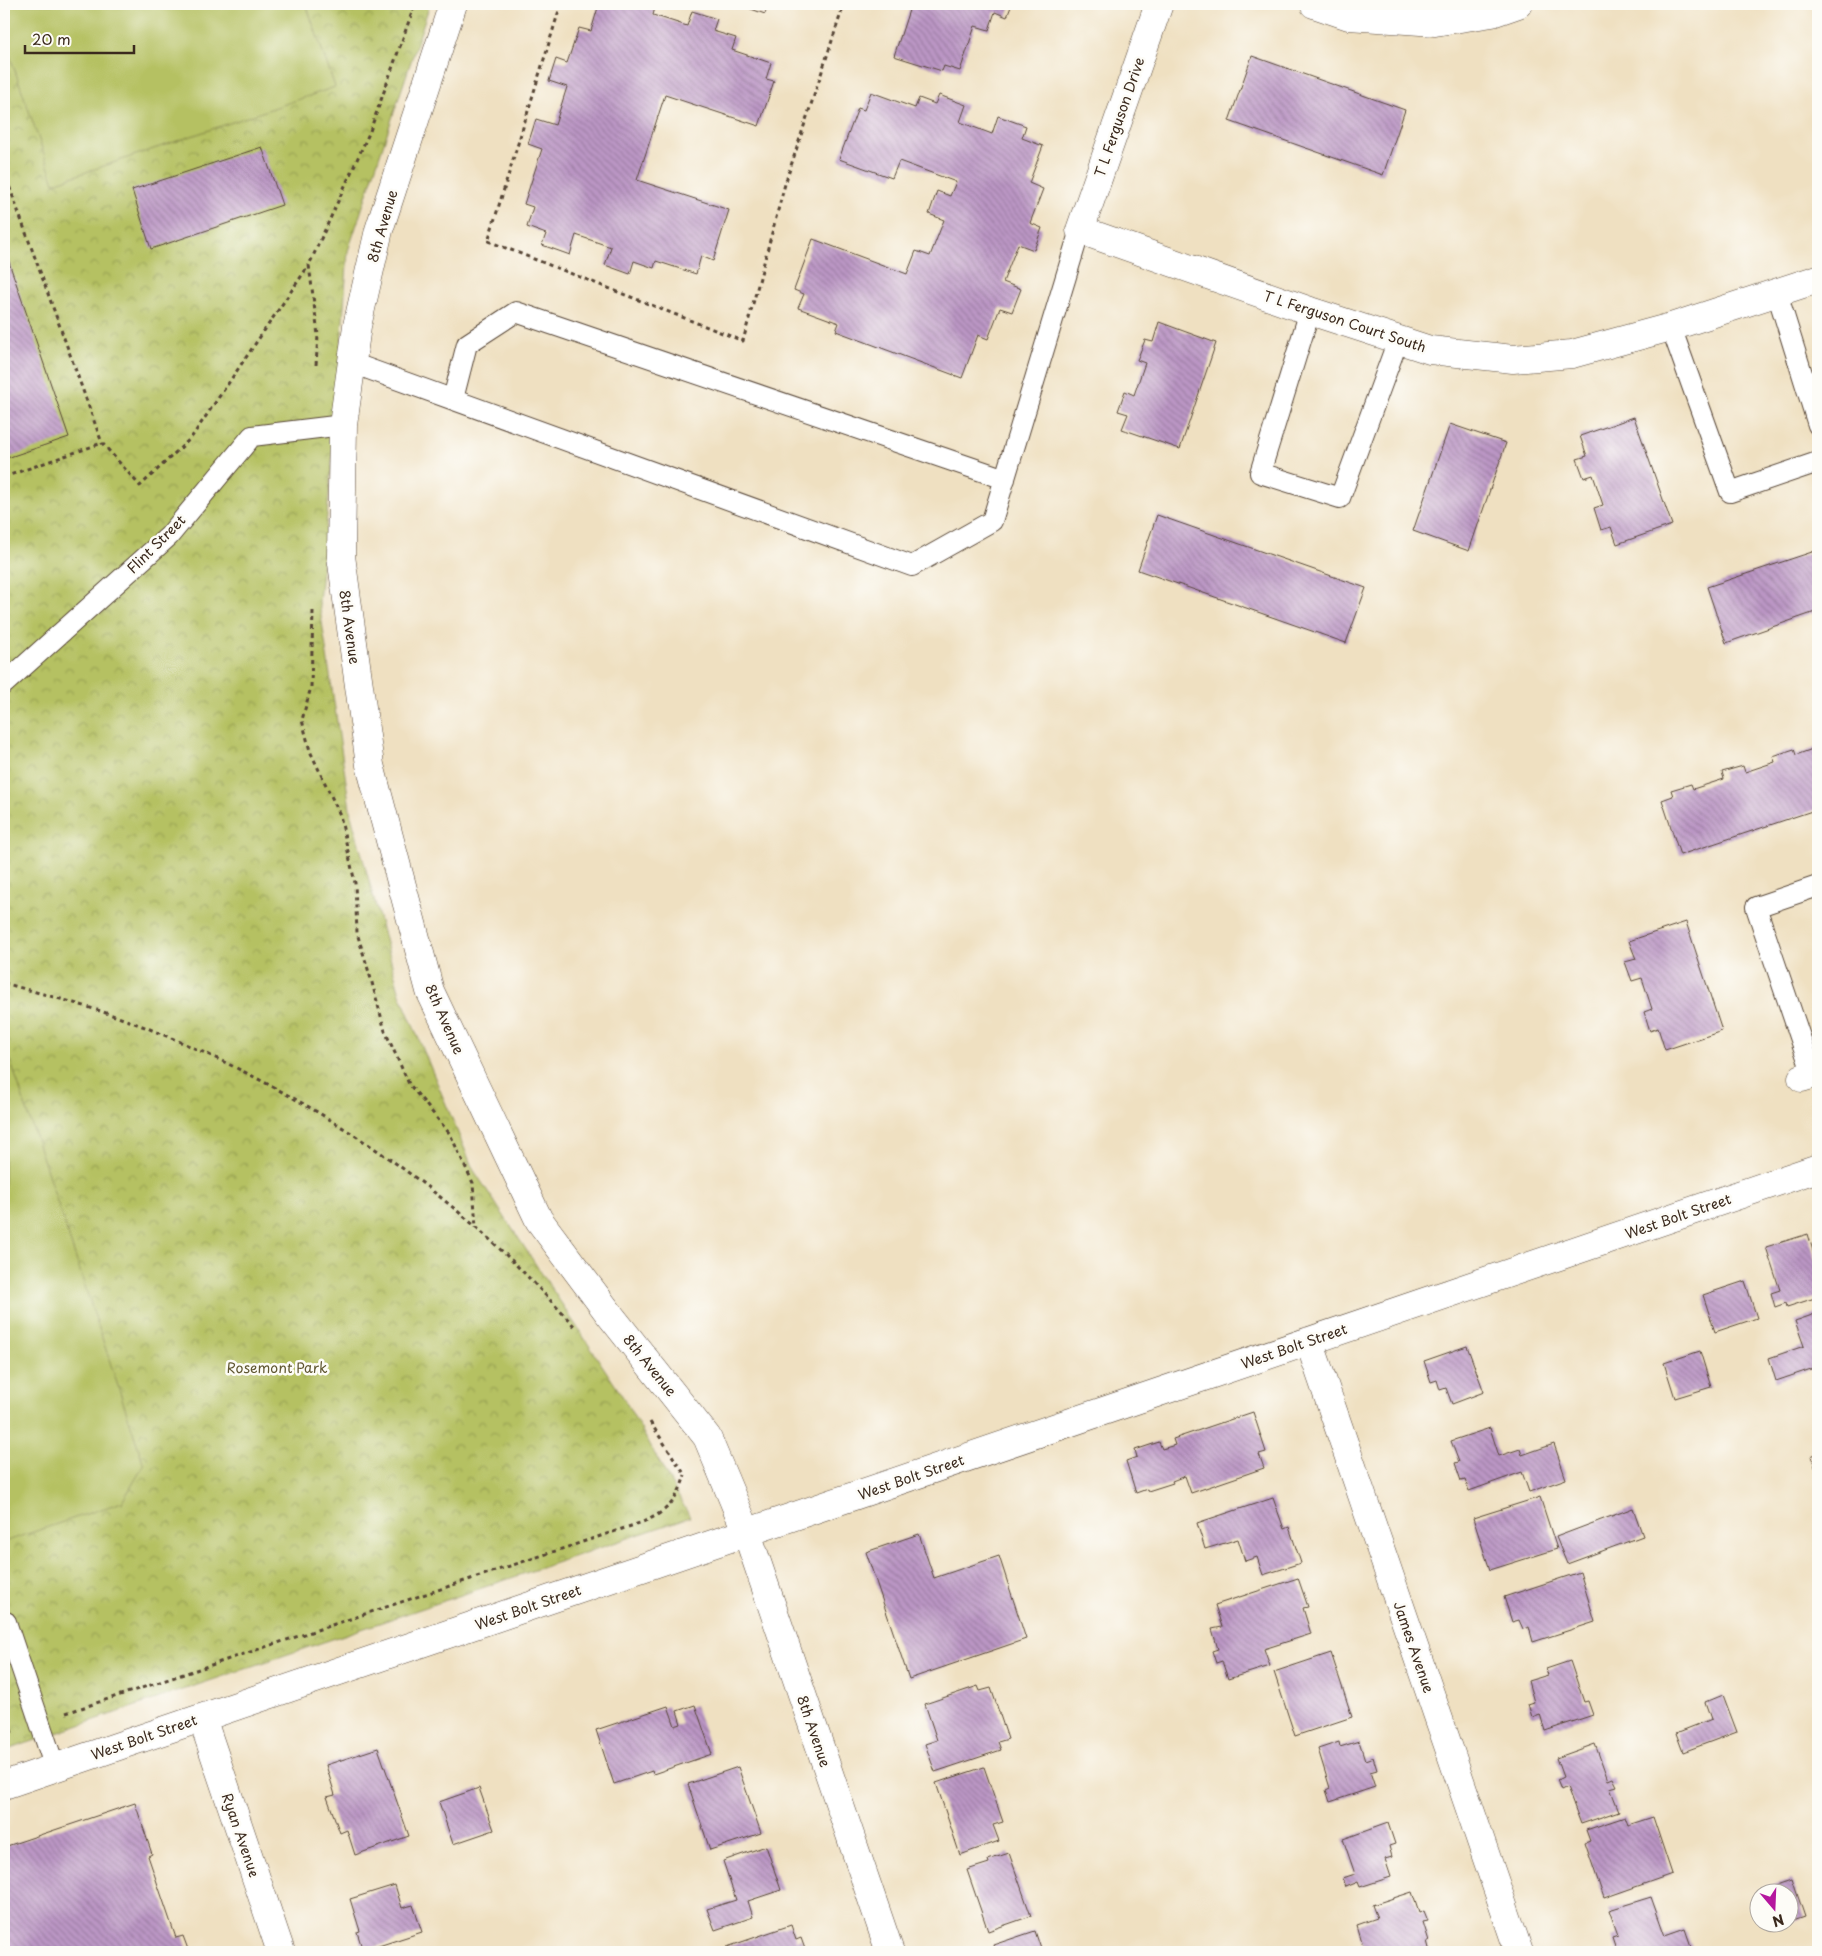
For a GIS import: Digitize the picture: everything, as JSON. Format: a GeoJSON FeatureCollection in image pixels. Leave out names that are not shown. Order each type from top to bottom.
{"type":"FeatureCollection","features":[{"type":"Feature","properties":{"kind":"street","name":"8th Avenue"},"geometry":{"type":"LineString","coordinates":[[453,4],[379,230],[357,326],[344,425],[341,556],[370,765],[430,991],[539,1220],[610,1315],[707,1437],[746,1532],[890,1952]]}},
{"type":"Feature","properties":{"kind":"street","name":"T L Ferguson Drive"},"geometry":{"type":"LineString","coordinates":[[1080,230],[1159,4]]}},
{"type":"Feature","properties":{"kind":"street"},"geometry":{"type":"LineString","coordinates":[[1314,4],[1349,16],[1434,22],[1492,13],[1518,4]]}},
{"type":"Feature","properties":{"kind":"street","name":"T L Ferguson Court South"},"geometry":{"type":"LineString","coordinates":[[1080,230],[1310,311],[1430,350],[1513,359],[1572,354],[1671,327],[1818,279]]}},
{"type":"Feature","properties":{"kind":"street","name":"West Bolt Street"},"geometry":{"type":"LineString","coordinates":[[4,1785],[1818,1168]]}},
{"type":"Feature","properties":{"kind":"street","name":"James Avenue"},"geometry":{"type":"LineString","coordinates":[[1309,1341],[1518,1952]]}},
{"type":"Feature","properties":{"kind":"street","name":"Ryan Avenue"},"geometry":{"type":"LineString","coordinates":[[202,1718],[281,1952]]}},
{"type":"Feature","properties":{"kind":"lane"},"geometry":{"type":"LineString","coordinates":[[352,362],[912,566],[992,521],[1080,230]]}},
{"type":"Feature","properties":{"kind":"lane"},"geometry":{"type":"LineString","coordinates":[[1777,293],[1818,426]]}},
{"type":"Feature","properties":{"kind":"lane"},"geometry":{"type":"LineString","coordinates":[[1310,311],[1260,473],[1340,498],[1398,340]]}},
{"type":"Feature","properties":{"kind":"lane"},"geometry":{"type":"LineString","coordinates":[[453,399],[467,344],[516,312],[1005,478]]}},
{"type":"Feature","properties":{"kind":"lane"},"geometry":{"type":"LineString","coordinates":[[1671,327],[1730,492],[1818,462]]}},
{"type":"Feature","properties":{"kind":"lane","name":"Flint Street"},"geometry":{"type":"LineString","coordinates":[[4,684],[169,536],[252,436],[344,425]]}},
{"type":"Feature","properties":{"kind":"lane"},"geometry":{"type":"LineString","coordinates":[[1811,1075],[1756,907],[1818,886]]}},
{"type":"Feature","properties":{"kind":"lane"},"geometry":{"type":"LineString","coordinates":[[4,1622],[6,1622],[55,1768]]}},
{"type":"Feature","properties":{"kind":"path"},"geometry":{"type":"LineString","coordinates":[[561,4],[488,241],[743,341],[785,184],[844,4]]}},
{"type":"Feature","properties":{"kind":"path"},"geometry":{"type":"LineString","coordinates":[[4,172],[102,443],[140,486],[191,438],[309,265]]}},
{"type":"Feature","properties":{"kind":"path"},"geometry":{"type":"LineString","coordinates":[[4,477],[102,443]]}},
{"type":"Feature","properties":{"kind":"path"},"geometry":{"type":"LineString","coordinates":[[311,687],[302,720],[310,751],[340,814],[355,883],[357,933],[385,1031],[409,1084],[450,1134],[473,1183],[476,1228]]}},
{"type":"Feature","properties":{"kind":"path"},"geometry":{"type":"LineString","coordinates":[[4,983],[77,1003],[150,1029],[220,1059],[289,1094],[354,1134],[417,1179],[476,1228],[535,1283],[578,1330]]}},
{"type":"Feature","properties":{"kind":"path"},"geometry":{"type":"LineString","coordinates":[[645,1415],[685,1475]]}},
{"type":"Feature","properties":{"kind":"path"},"geometry":{"type":"LineString","coordinates":[[685,1475],[717,1462]]}},
{"type":"Feature","properties":{"kind":"path"},"geometry":{"type":"LineString","coordinates":[[4,1733],[643,1522],[658,1516],[672,1505],[680,1491],[685,1475]]}},
{"type":"Feature","properties":{"kind":"green space","name":"Rosemont Park"},"geometry":{"type":"Polygon","coordinates":[[[4,4],[430,4],[348,251],[335,429],[319,602],[351,815],[400,994],[473,1169],[623,1397],[690,1517],[4,1751],[4,4]]]}},
{"type":"Feature","properties":{"kind":"green space"},"geometry":{"type":"Polygon","coordinates":[[[4,4],[306,4],[335,87],[54,183],[4,39],[4,4]]]}},
{"type":"Feature","properties":{"kind":"green space"},"geometry":{"type":"Polygon","coordinates":[[[4,1041],[144,1465],[122,1502],[4,1542],[4,1041]]]}},
{"type":"Feature","properties":{"kind":"building"},"geometry":{"type":"Polygon","coordinates":[[[599,4],[656,4],[653,15],[687,26],[692,11],[717,19],[713,31],[736,38],[732,50],[771,63],[766,79],[774,81],[759,126],[665,95],[637,180],[729,210],[713,261],[701,256],[696,274],[656,261],[654,268],[634,261],[630,274],[605,265],[611,247],[576,235],[570,255],[542,245],[546,234],[527,227],[533,207],[524,204],[542,149],[528,144],[536,119],[555,125],[567,87],[549,81],[556,59],[567,63],[579,28],[591,31],[599,4]]]}},
{"type":"Feature","properties":{"kind":"building"},"geometry":{"type":"Polygon","coordinates":[[[737,4],[768,4],[765,14],[737,4]]]}},
{"type":"Feature","properties":{"kind":"building"},"geometry":{"type":"Polygon","coordinates":[[[911,4],[1012,4],[1007,17],[995,12],[989,30],[975,26],[960,71],[944,66],[942,71],[894,56],[911,4]]]}},
{"type":"Feature","properties":{"kind":"building"},"geometry":{"type":"Polygon","coordinates":[[[1252,56],[1405,110],[1383,175],[1229,121],[1252,56]]]}},
{"type":"Feature","properties":{"kind":"building"},"geometry":{"type":"Polygon","coordinates":[[[871,92],[915,108],[919,98],[935,104],[939,95],[966,105],[960,122],[992,134],[998,116],[1026,126],[1022,138],[1043,146],[1029,183],[1043,189],[1030,223],[1042,228],[1034,250],[1018,244],[1003,282],[1021,289],[1012,312],[1000,308],[988,339],[978,335],[962,378],[836,331],[839,323],[798,308],[804,294],[794,290],[813,239],[907,274],[916,251],[930,256],[944,220],[929,214],[937,191],[950,196],[956,182],[899,161],[892,178],[839,159],[858,108],[864,110],[871,92]]]}},
{"type":"Feature","properties":{"kind":"building"},"geometry":{"type":"Polygon","coordinates":[[[262,147],[282,205],[151,249],[132,190],[262,147]]]}},
{"type":"Feature","properties":{"kind":"building"},"geometry":{"type":"Polygon","coordinates":[[[4,248],[69,437],[4,459],[4,248]]]}},
{"type":"Feature","properties":{"kind":"building"},"geometry":{"type":"Polygon","coordinates":[[[1159,322],[1216,343],[1180,449],[1122,429],[1128,414],[1118,411],[1125,391],[1134,395],[1145,363],[1137,360],[1145,340],[1153,342],[1159,322]]]}},
{"type":"Feature","properties":{"kind":"building"},"geometry":{"type":"Polygon","coordinates":[[[1634,417],[1672,525],[1617,544],[1611,527],[1601,530],[1594,508],[1603,505],[1593,475],[1584,478],[1577,459],[1587,456],[1580,436],[1634,417]]]}},
{"type":"Feature","properties":{"kind":"building"},"geometry":{"type":"Polygon","coordinates":[[[1450,424],[1506,443],[1469,551],[1413,531],[1450,424]]]}},
{"type":"Feature","properties":{"kind":"building"},"geometry":{"type":"Polygon","coordinates":[[[1157,515],[1366,588],[1346,643],[1138,570],[1157,515]]]}},
{"type":"Feature","properties":{"kind":"building"},"geometry":{"type":"Polygon","coordinates":[[[1818,550],[1818,611],[1726,643],[1707,587],[1818,550]]]}},
{"type":"Feature","properties":{"kind":"building"},"geometry":{"type":"Polygon","coordinates":[[[1818,747],[1818,809],[1680,855],[1662,800],[1673,796],[1671,790],[1691,784],[1693,789],[1724,779],[1722,772],[1743,766],[1745,772],[1775,762],[1773,756],[1794,749],[1796,755],[1818,747]]]}},
{"type":"Feature","properties":{"kind":"building"},"geometry":{"type":"Polygon","coordinates":[[[1686,922],[1722,1031],[1665,1050],[1658,1028],[1650,1031],[1644,1012],[1652,1009],[1642,978],[1632,981],[1625,962],[1636,959],[1629,941],[1686,922]]]}},
{"type":"Feature","properties":{"kind":"building"},"geometry":{"type":"Polygon","coordinates":[[[1808,1234],[1816,1261],[1818,1261],[1818,1297],[1787,1307],[1786,1303],[1775,1307],[1771,1293],[1780,1290],[1766,1247],[1808,1234]]]}},
{"type":"Feature","properties":{"kind":"building"},"geometry":{"type":"Polygon","coordinates":[[[1745,1281],[1757,1318],[1715,1332],[1703,1295],[1745,1281]]]}},
{"type":"Feature","properties":{"kind":"building"},"geometry":{"type":"Polygon","coordinates":[[[1818,1313],[1818,1379],[1814,1368],[1776,1381],[1769,1358],[1804,1346],[1795,1321],[1818,1313]]]}},
{"type":"Feature","properties":{"kind":"building"},"geometry":{"type":"Polygon","coordinates":[[[1467,1346],[1484,1392],[1452,1404],[1446,1388],[1440,1390],[1437,1380],[1431,1382],[1424,1361],[1467,1346]]]}},
{"type":"Feature","properties":{"kind":"building"},"geometry":{"type":"Polygon","coordinates":[[[1700,1351],[1711,1387],[1675,1398],[1664,1363],[1700,1351]]]}},
{"type":"Feature","properties":{"kind":"building"},"geometry":{"type":"Polygon","coordinates":[[[1253,1412],[1266,1452],[1259,1454],[1264,1468],[1191,1493],[1185,1476],[1172,1481],[1173,1483],[1136,1493],[1126,1461],[1137,1457],[1135,1450],[1159,1442],[1162,1449],[1175,1445],[1173,1439],[1253,1412]]]}},
{"type":"Feature","properties":{"kind":"building"},"geometry":{"type":"Polygon","coordinates":[[[1490,1428],[1499,1456],[1520,1449],[1522,1455],[1554,1444],[1566,1479],[1529,1492],[1522,1472],[1469,1491],[1465,1480],[1461,1481],[1455,1463],[1459,1462],[1451,1441],[1490,1428]]]}},
{"type":"Feature","properties":{"kind":"building"},"geometry":{"type":"Polygon","coordinates":[[[1818,1453],[1818,1475],[1811,1456],[1818,1453]]]}},
{"type":"Feature","properties":{"kind":"building"},"geometry":{"type":"Polygon","coordinates":[[[1540,1497],[1557,1549],[1490,1570],[1473,1518],[1540,1497]]]}},
{"type":"Feature","properties":{"kind":"building"},"geometry":{"type":"Polygon","coordinates":[[[1273,1498],[1284,1529],[1289,1527],[1301,1563],[1263,1575],[1257,1557],[1245,1561],[1238,1539],[1205,1549],[1197,1523],[1273,1498]]]}},
{"type":"Feature","properties":{"kind":"building"},"geometry":{"type":"Polygon","coordinates":[[[1633,1508],[1643,1536],[1567,1564],[1556,1537],[1633,1508]]]}},
{"type":"Feature","properties":{"kind":"building"},"geometry":{"type":"Polygon","coordinates":[[[919,1534],[934,1578],[999,1556],[1026,1639],[909,1679],[866,1552],[919,1534]]]}},
{"type":"Feature","properties":{"kind":"building"},"geometry":{"type":"Polygon","coordinates":[[[1580,1572],[1595,1622],[1533,1642],[1529,1627],[1523,1629],[1519,1620],[1512,1622],[1504,1597],[1580,1572]]]}},
{"type":"Feature","properties":{"kind":"building"},"geometry":{"type":"Polygon","coordinates":[[[1298,1578],[1308,1607],[1303,1608],[1311,1634],[1264,1649],[1270,1666],[1228,1679],[1222,1661],[1216,1663],[1212,1651],[1218,1649],[1212,1629],[1222,1627],[1215,1605],[1298,1578]]]}},
{"type":"Feature","properties":{"kind":"building"},"geometry":{"type":"Polygon","coordinates":[[[1331,1653],[1352,1717],[1295,1736],[1274,1672],[1331,1653]]]}},
{"type":"Feature","properties":{"kind":"building"},"geometry":{"type":"Polygon","coordinates":[[[1570,1661],[1584,1702],[1588,1701],[1593,1715],[1545,1731],[1540,1714],[1532,1717],[1528,1704],[1534,1702],[1528,1681],[1548,1675],[1546,1669],[1570,1661]]]}},
{"type":"Feature","properties":{"kind":"building"},"geometry":{"type":"Polygon","coordinates":[[[978,1686],[980,1691],[991,1688],[1008,1739],[998,1742],[1001,1750],[935,1772],[925,1744],[937,1740],[925,1704],[978,1686]]]}},
{"type":"Feature","properties":{"kind":"building"},"geometry":{"type":"Polygon","coordinates":[[[1723,1695],[1737,1732],[1683,1752],[1676,1733],[1712,1719],[1706,1702],[1723,1695]]]}},
{"type":"Feature","properties":{"kind":"building"},"geometry":{"type":"Polygon","coordinates":[[[695,1705],[712,1754],[653,1774],[652,1771],[614,1784],[596,1730],[668,1706],[675,1726],[681,1724],[677,1711],[695,1705]]]}},
{"type":"Feature","properties":{"kind":"building"},"geometry":{"type":"Polygon","coordinates":[[[1359,1741],[1365,1760],[1373,1757],[1377,1770],[1370,1772],[1375,1787],[1330,1802],[1326,1790],[1330,1788],[1318,1749],[1339,1742],[1340,1747],[1359,1741]]]}},
{"type":"Feature","properties":{"kind":"building"},"geometry":{"type":"Polygon","coordinates":[[[1595,1744],[1608,1780],[1613,1778],[1617,1786],[1610,1788],[1619,1811],[1581,1824],[1567,1787],[1561,1790],[1557,1780],[1563,1777],[1556,1758],[1595,1744]]]}},
{"type":"Feature","properties":{"kind":"building"},"geometry":{"type":"Polygon","coordinates":[[[378,1748],[409,1836],[355,1855],[347,1830],[340,1833],[327,1797],[335,1795],[326,1765],[378,1748]]]}},
{"type":"Feature","properties":{"kind":"building"},"geometry":{"type":"Polygon","coordinates":[[[738,1767],[761,1833],[710,1850],[688,1784],[738,1767]]]}},
{"type":"Feature","properties":{"kind":"building"},"geometry":{"type":"Polygon","coordinates":[[[984,1767],[1003,1822],[993,1825],[999,1841],[960,1855],[936,1783],[984,1767]]]}},
{"type":"Feature","properties":{"kind":"building"},"geometry":{"type":"Polygon","coordinates":[[[479,1788],[494,1830],[453,1844],[439,1802],[479,1788]]]}},
{"type":"Feature","properties":{"kind":"building"},"geometry":{"type":"Polygon","coordinates":[[[135,1803],[152,1854],[148,1856],[176,1938],[183,1936],[189,1952],[4,1952],[4,1847],[135,1803]]]}},
{"type":"Feature","properties":{"kind":"building"},"geometry":{"type":"Polygon","coordinates":[[[1625,1817],[1628,1825],[1653,1817],[1672,1874],[1604,1898],[1585,1843],[1590,1841],[1586,1830],[1625,1817]]]}},
{"type":"Feature","properties":{"kind":"building"},"geometry":{"type":"Polygon","coordinates":[[[1388,1823],[1395,1844],[1389,1846],[1392,1857],[1385,1859],[1391,1877],[1360,1887],[1358,1882],[1346,1887],[1343,1878],[1355,1874],[1343,1839],[1388,1823]]]}},
{"type":"Feature","properties":{"kind":"building"},"geometry":{"type":"Polygon","coordinates":[[[766,1846],[781,1890],[748,1901],[753,1917],[715,1930],[707,1909],[736,1900],[723,1861],[766,1846]]]}},
{"type":"Feature","properties":{"kind":"building"},"geometry":{"type":"Polygon","coordinates":[[[1009,1853],[1031,1916],[988,1931],[967,1870],[989,1863],[988,1860],[1009,1853]]]}},
{"type":"Feature","properties":{"kind":"building"},"geometry":{"type":"Polygon","coordinates":[[[1792,1879],[1794,1884],[1777,1884],[1792,1879]]]}},
{"type":"Feature","properties":{"kind":"building"},"geometry":{"type":"Polygon","coordinates":[[[395,1885],[402,1908],[413,1905],[422,1932],[363,1951],[357,1932],[360,1931],[350,1899],[395,1885]]]}},
{"type":"Feature","properties":{"kind":"building"},"geometry":{"type":"Polygon","coordinates":[[[1412,1892],[1419,1913],[1424,1911],[1428,1921],[1423,1922],[1429,1941],[1427,1941],[1430,1952],[1365,1952],[1357,1925],[1377,1918],[1372,1905],[1412,1892]]]}},
{"type":"Feature","properties":{"kind":"building"},"geometry":{"type":"Polygon","coordinates":[[[1651,1897],[1665,1936],[1685,1929],[1693,1952],[1617,1952],[1612,1937],[1618,1935],[1609,1910],[1651,1897]]]}},
{"type":"Feature","properties":{"kind":"building"},"geometry":{"type":"Polygon","coordinates":[[[1800,1902],[1805,1917],[1800,1919],[1800,1902]]]}},
{"type":"Feature","properties":{"kind":"building"},"geometry":{"type":"Polygon","coordinates":[[[791,1925],[796,1940],[801,1938],[806,1952],[729,1952],[727,1947],[791,1925]]]}},
{"type":"Feature","properties":{"kind":"building"},"geometry":{"type":"Polygon","coordinates":[[[1035,1931],[1042,1952],[995,1952],[993,1945],[1035,1931]]]}}]}
